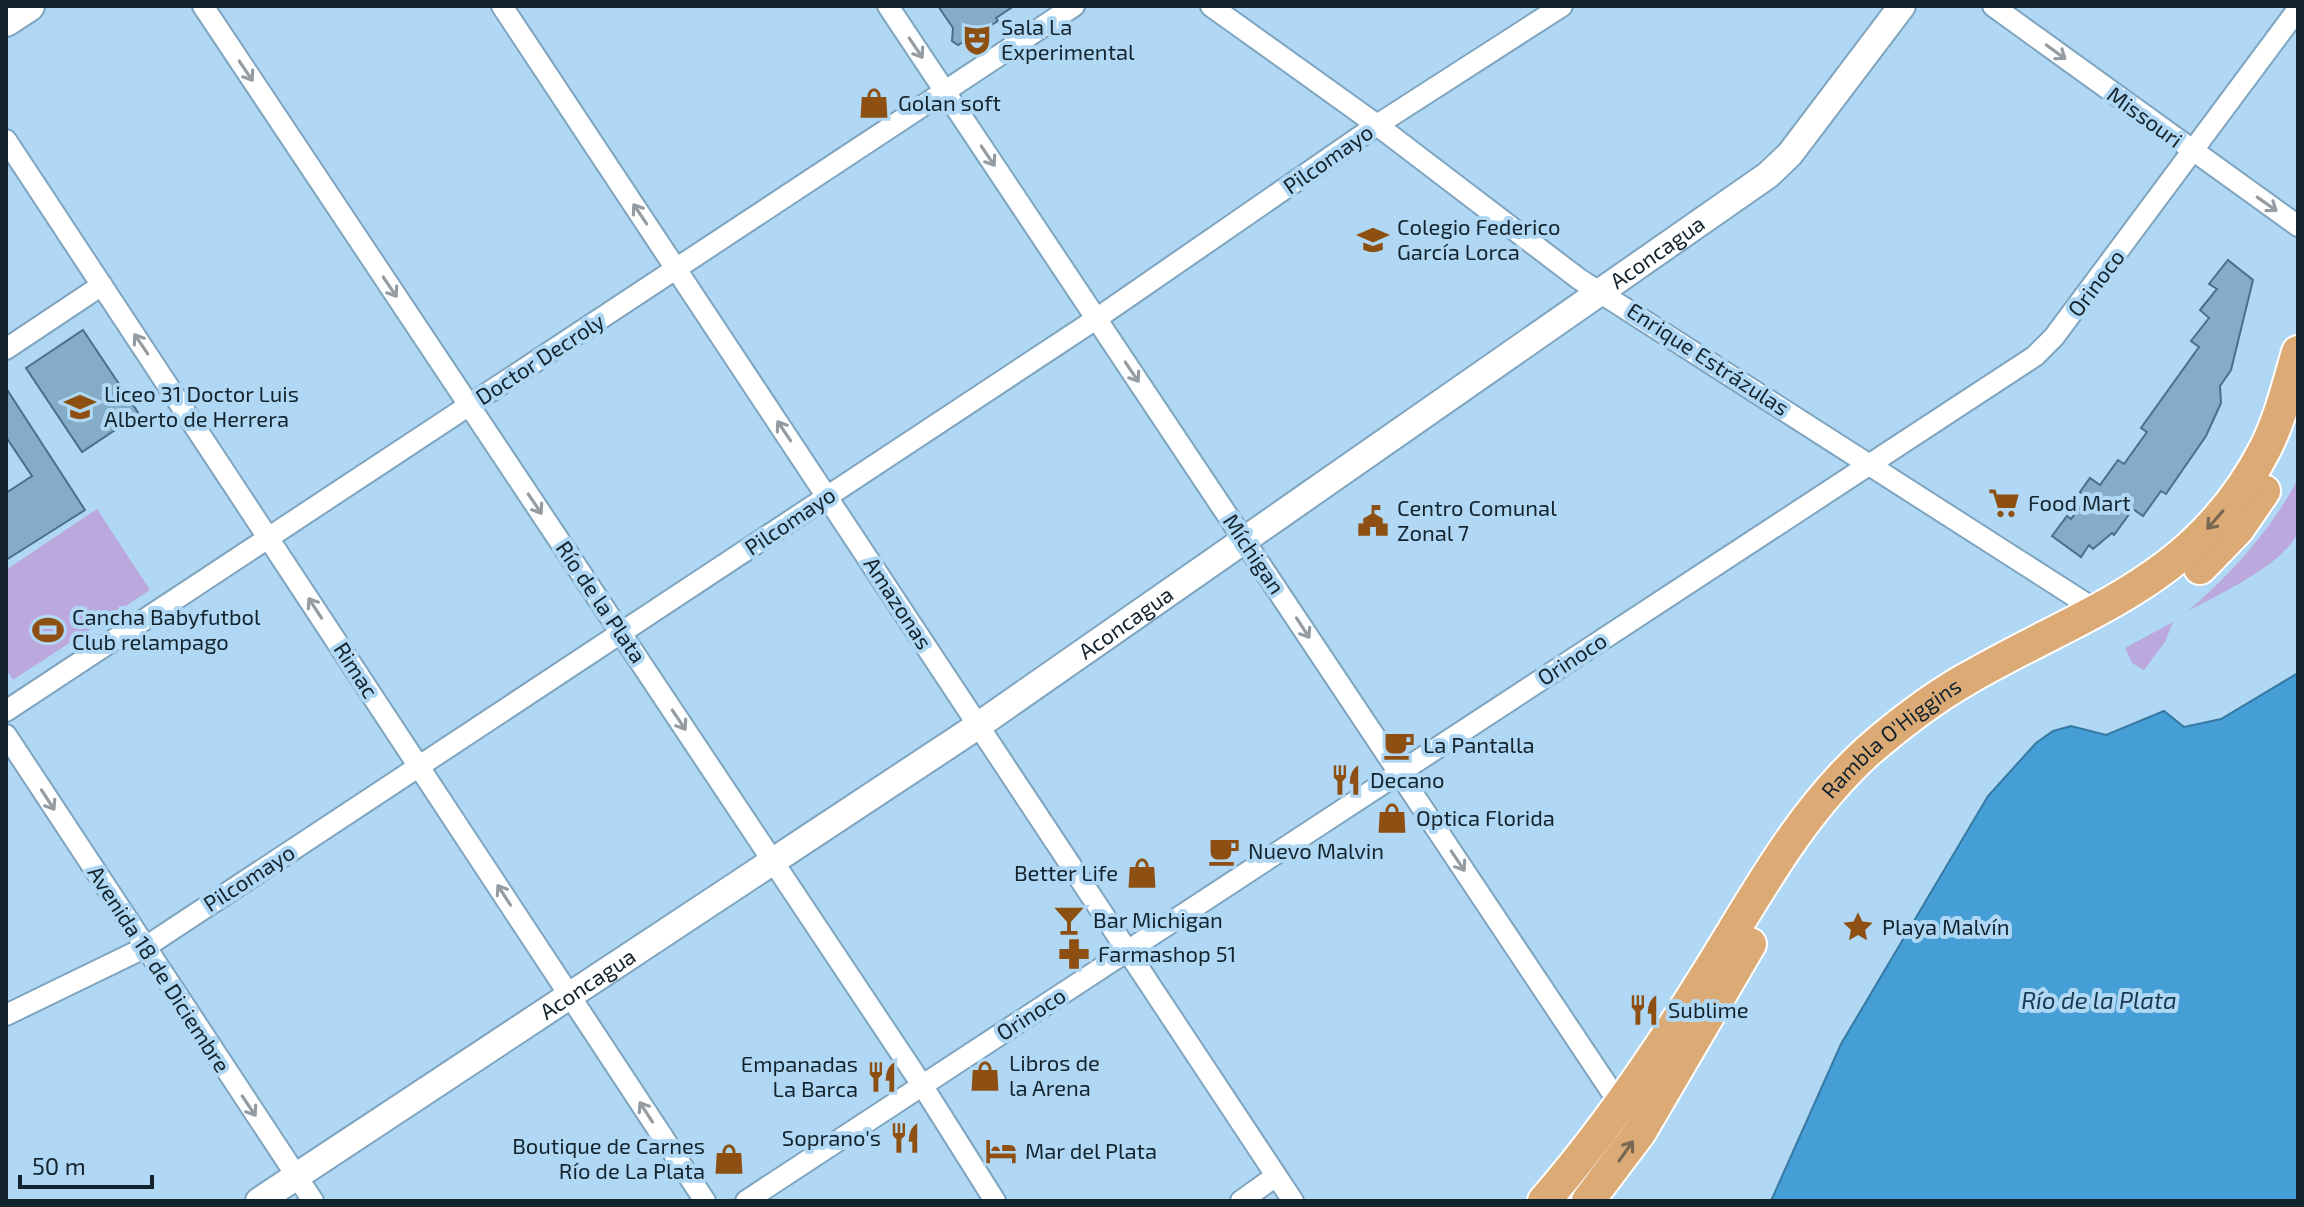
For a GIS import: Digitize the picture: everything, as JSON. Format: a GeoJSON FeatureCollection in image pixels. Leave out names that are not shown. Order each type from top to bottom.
{"type":"FeatureCollection","features":[{"type":"Feature","properties":{"kind":"main road"},"geometry":{"type":"LineString","coordinates":[[6,21],[29,6]]}},
{"type":"Feature","properties":{"kind":"main road","name":"Rambla O'Higgins"},"geometry":{"type":"LineString","coordinates":[[1544,1201],[1677,1022],[1777,858],[1834,785],[1878,743],[1941,694],[2099,612],[2156,577],[2181,557],[2225,510],[2267,445],[2298,352]]}},
{"type":"Feature","properties":{"kind":"main road","name":"Rambla O'Higgins"},"geometry":{"type":"LineString","coordinates":[[1588,1201],[1640,1132],[1776,897],[1817,835],[1851,797],[1885,763],[1952,711],[2105,631],[2185,582],[2238,529],[2257,502],[2298,419]]}},
{"type":"Feature","properties":{"kind":"street","name":"Río de la Plata"},"geometry":{"type":"LineString","coordinates":[[203,6],[922,1085],[995,1201]]}},
{"type":"Feature","properties":{"kind":"street","name":"Amazonas"},"geometry":{"type":"LineString","coordinates":[[502,6],[1293,1201]]}},
{"type":"Feature","properties":{"kind":"street","name":"Míchigan"},"geometry":{"type":"LineString","coordinates":[[888,6],[1619,1103]]}},
{"type":"Feature","properties":{"kind":"street","name":"Doctor Decroly"},"geometry":{"type":"LineString","coordinates":[[6,711],[1074,6]]}},
{"type":"Feature","properties":{"kind":"street","name":"Enrique Estrázulas"},"geometry":{"type":"LineString","coordinates":[[1211,6],[1377,125],[1569,271],[2099,612]]}},
{"type":"Feature","properties":{"kind":"street","name":"Pilcomayo"},"geometry":{"type":"LineString","coordinates":[[6,1015],[144,948],[1096,319],[1377,125],[1562,6]]}},
{"type":"Feature","properties":{"kind":"street","name":"Aconcagua"},"geometry":{"type":"LineString","coordinates":[[259,1201],[979,725],[1779,165],[1902,6]]}},
{"type":"Feature","properties":{"kind":"street","name":"Missouri"},"geometry":{"type":"LineString","coordinates":[[1993,6],[2298,226]]}},
{"type":"Feature","properties":{"kind":"street","name":"Orinoco"},"geometry":{"type":"LineString","coordinates":[[746,1201],[2045,347],[2194,152],[2298,9]]}},
{"type":"Feature","properties":{"kind":"street","name":"Rimac"},"geometry":{"type":"LineString","coordinates":[[6,140],[705,1201]]}},
{"type":"Feature","properties":{"kind":"street"},"geometry":{"type":"LineString","coordinates":[[6,349],[102,285]]}},
{"type":"Feature","properties":{"kind":"street","name":"Avenida 18 de Diciembre"},"geometry":{"type":"LineString","coordinates":[[6,735],[313,1201]]}},
{"type":"Feature","properties":{"kind":"street"},"geometry":{"type":"LineString","coordinates":[[1241,1201],[1276,1176]]}},
{"type":"Feature","properties":{"kind":"shaded area"},"geometry":{"type":"Polygon","coordinates":[[[2298,479],[2299,524],[2293,542],[2268,565],[2188,611],[2249,550],[2298,479]]]}},
{"type":"Feature","properties":{"kind":"shaded area","name":"Cancha Babyfutbol Club relampago"},"geometry":{"type":"Polygon","coordinates":[[[97,509],[150,590],[13,680],[6,669],[6,570],[97,509]]]}},
{"type":"Feature","properties":{"kind":"shaded area"},"geometry":{"type":"Polygon","coordinates":[[[2173,622],[2165,642],[2144,670],[2132,663],[2125,648],[2173,622]]]}},
{"type":"Feature","properties":{"kind":"water","name":"Río de la Plata"},"geometry":{"type":"Polygon","coordinates":[[[2298,673],[2298,1201],[1771,1201],[1841,1044],[1988,796],[2036,743],[2053,731],[2071,726],[2106,735],[2164,711],[2184,727],[2221,719],[2298,673]]]}},
{"type":"Feature","properties":{"kind":"building"},"geometry":{"type":"Polygon","coordinates":[[[938,6],[1014,6],[996,18],[998,21],[958,45],[952,41],[953,28],[938,6]]]}},
{"type":"Feature","properties":{"kind":"building"},"geometry":{"type":"Polygon","coordinates":[[[2228,260],[2253,280],[2231,370],[2220,386],[2221,403],[2206,436],[2166,494],[2161,491],[2143,516],[2133,509],[2114,535],[2112,533],[2093,549],[2089,545],[2081,557],[2052,536],[2067,516],[2071,519],[2088,498],[2080,492],[2090,478],[2100,485],[2118,460],[2124,464],[2147,432],[2141,428],[2199,347],[2191,341],[2209,318],[2200,310],[2217,289],[2209,284],[2228,260]]]}},
{"type":"Feature","properties":{"kind":"building"},"geometry":{"type":"Polygon","coordinates":[[[83,330],[139,414],[82,452],[26,368],[83,330]]]}},
{"type":"Feature","properties":{"kind":"building"},"geometry":{"type":"Polygon","coordinates":[[[6,388],[85,510],[6,560],[6,493],[32,476],[6,437],[6,388]]]}},
{"type":"Feature","properties":{"kind":"place","name":"Sala La Experimental"},"geometry":{"type":"Point","coordinates":[977,40]}},
{"type":"Feature","properties":{"kind":"place","name":"Golan soft"},"geometry":{"type":"Point","coordinates":[874,103]}},
{"type":"Feature","properties":{"kind":"place","name":"Colegio Federico García Lorca"},"geometry":{"type":"Point","coordinates":[1373,240]}},
{"type":"Feature","properties":{"kind":"place","name":"Liceo 31 Doctor Luis Alberto de Herrera"},"geometry":{"type":"Point","coordinates":[80,407]}},
{"type":"Feature","properties":{"kind":"place","name":"Food Mart"},"geometry":{"type":"Point","coordinates":[2004,503]}},
{"type":"Feature","properties":{"kind":"place","name":"Centro Comunal Zonal 7"},"geometry":{"type":"Point","coordinates":[1373,521]}},
{"type":"Feature","properties":{"kind":"place","name":"Cancha Babyfutbol Club relampago"},"geometry":{"type":"Point","coordinates":[48,630]}},
{"type":"Feature","properties":{"kind":"place","name":"La Pantalla"},"geometry":{"type":"Point","coordinates":[1399,745]}},
{"type":"Feature","properties":{"kind":"place","name":"Decano"},"geometry":{"type":"Point","coordinates":[1346,780]}},
{"type":"Feature","properties":{"kind":"place","name":"Optica Florida"},"geometry":{"type":"Point","coordinates":[1392,818]}},
{"type":"Feature","properties":{"kind":"place","name":"Nuevo Malvin"},"geometry":{"type":"Point","coordinates":[1224,851]}},
{"type":"Feature","properties":{"kind":"place","name":"Better Life"},"geometry":{"type":"Point","coordinates":[1142,873]}},
{"type":"Feature","properties":{"kind":"place","name":"Bar Michigan"},"geometry":{"type":"Point","coordinates":[1069,920]}},
{"type":"Feature","properties":{"kind":"place","name":"Playa Malvín"},"geometry":{"type":"Point","coordinates":[1858,927]}},
{"type":"Feature","properties":{"kind":"place","name":"Farmashop 51"},"geometry":{"type":"Point","coordinates":[1074,954]}},
{"type":"Feature","properties":{"kind":"place","name":"Sublime"},"geometry":{"type":"Point","coordinates":[1644,1010]}},
{"type":"Feature","properties":{"kind":"place","name":"Libros de la Arena"},"geometry":{"type":"Point","coordinates":[985,1076]}},
{"type":"Feature","properties":{"kind":"place","name":"Empanadas La Barca"},"geometry":{"type":"Point","coordinates":[882,1077]}},
{"type":"Feature","properties":{"kind":"place","name":"Soprano's"},"geometry":{"type":"Point","coordinates":[905,1138]}},
{"type":"Feature","properties":{"kind":"place","name":"Mar del Plata"},"geometry":{"type":"Point","coordinates":[1001,1151]}},
{"type":"Feature","properties":{"kind":"place","name":"Boutique de Carnes Río de La Plata"},"geometry":{"type":"Point","coordinates":[729,1159]}}]}
